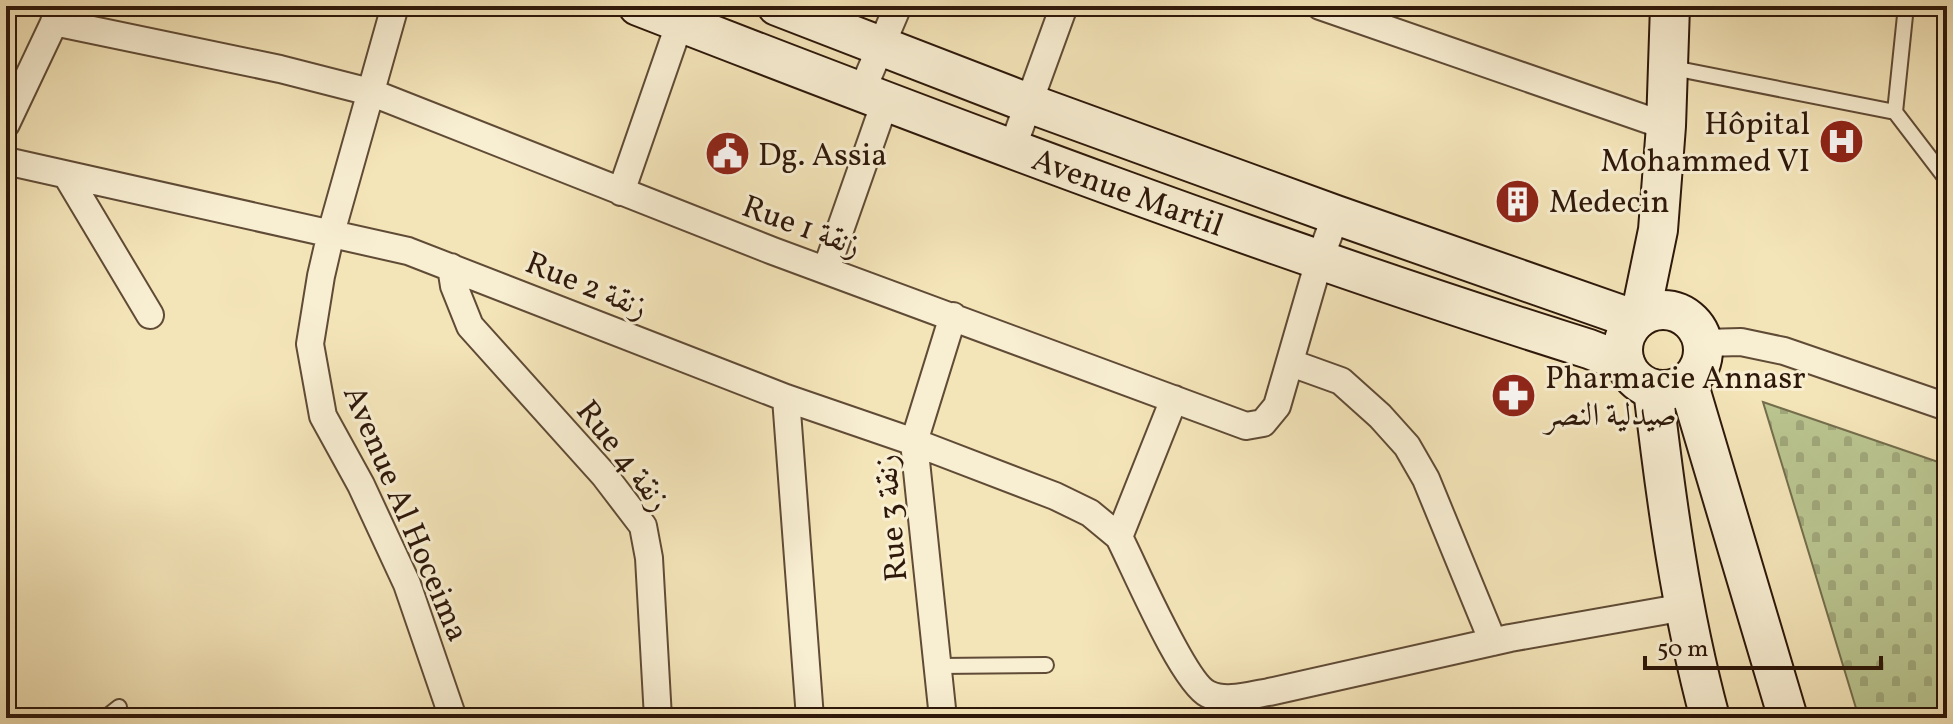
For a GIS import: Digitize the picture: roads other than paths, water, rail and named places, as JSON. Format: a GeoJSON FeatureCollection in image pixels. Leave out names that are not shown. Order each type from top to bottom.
{"type":"FeatureCollection","features":[{"type":"Feature","properties":{"kind":"street","name":"Avenue Al Hoceima"},"geometry":{"type":"LineString","coordinates":[[395,6],[331,233],[310,344],[323,416],[361,485],[407,584],[453,718]]}},
{"type":"Feature","properties":{"kind":"street","name":"Avenue Martil"},"geometry":{"type":"LineString","coordinates":[[638,6],[873,98],[1319,261],[1625,363]]}},
{"type":"Feature","properties":{"kind":"street","name":"Avenue Martil"},"geometry":{"type":"LineString","coordinates":[[777,6],[1028,103],[1336,215],[1638,318]]}},
{"type":"Feature","properties":{"kind":"street"},"geometry":{"type":"LineString","coordinates":[[826,270],[873,98],[879,45],[898,6]]}},
{"type":"Feature","properties":{"kind":"street"},"geometry":{"type":"LineString","coordinates":[[1012,149],[1064,6]]}},
{"type":"Feature","properties":{"kind":"street"},"geometry":{"type":"LineString","coordinates":[[1320,6],[1666,126]]}},
{"type":"Feature","properties":{"kind":"street"},"geometry":{"type":"LineString","coordinates":[[1658,230],[1695,330],[1701,365],[1670,386],[1636,380],[1625,363],[1624,340],[1638,318],[1658,230],[1666,126],[1670,6]]}},
{"type":"Feature","properties":{"kind":"street","name":"Rue 1 زنقة"},"geometry":{"type":"LineString","coordinates":[[6,124],[58,14],[370,92],[826,270],[1233,422],[1257,425],[1269,418],[1277,406],[1319,261],[1336,215]]}},
{"type":"Feature","properties":{"kind":"street"},"geometry":{"type":"LineString","coordinates":[[621,192],[680,22]]}},
{"type":"Feature","properties":{"kind":"street","name":"Rue 2 زنقة"},"geometry":{"type":"LineString","coordinates":[[6,161],[408,251],[786,398],[914,442],[1079,507],[1119,537]]}},
{"type":"Feature","properties":{"kind":"street"},"geometry":{"type":"LineString","coordinates":[[67,176],[150,315]]}},
{"type":"Feature","properties":{"kind":"street","name":"Rue 4 زنقة"},"geometry":{"type":"LineString","coordinates":[[451,267],[454,286],[470,326],[604,475],[643,526],[649,558],[658,718]]}},
{"type":"Feature","properties":{"kind":"street"},"geometry":{"type":"LineString","coordinates":[[1638,318],[1649,312],[1678,311],[1695,330],[1784,351],[1947,407]]}},
{"type":"Feature","properties":{"kind":"street","name":"Rue 3 زنقة"},"geometry":{"type":"LineString","coordinates":[[943,718],[914,442],[953,316]]}},
{"type":"Feature","properties":{"kind":"street"},"geometry":{"type":"LineString","coordinates":[[1291,363],[1341,381],[1380,416],[1407,446],[1426,479],[1493,642]]}},
{"type":"Feature","properties":{"kind":"street"},"geometry":{"type":"LineString","coordinates":[[1670,386],[1670,534],[1689,635],[1710,718]]}},
{"type":"Feature","properties":{"kind":"street"},"geometry":{"type":"LineString","coordinates":[[1670,386],[1788,718]]}},
{"type":"Feature","properties":{"kind":"street"},"geometry":{"type":"LineString","coordinates":[[786,398],[810,718]]}},
{"type":"Feature","properties":{"kind":"street"},"geometry":{"type":"LineString","coordinates":[[1174,399],[1119,537],[1184,666],[1200,689],[1211,695],[1235,697],[1269,692],[1493,642],[1685,607]]}},
{"type":"Feature","properties":{"kind":"lane"},"geometry":{"type":"LineString","coordinates":[[1895,112],[1906,6]]}},
{"type":"Feature","properties":{"kind":"lane"},"geometry":{"type":"LineString","coordinates":[[1668,67],[1895,112],[1947,180]]}},
{"type":"Feature","properties":{"kind":"lane"},"geometry":{"type":"LineString","coordinates":[[939,666],[1046,665]]}},
{"type":"Feature","properties":{"kind":"lane"},"geometry":{"type":"LineString","coordinates":[[105,718],[119,707]]}},
{"type":"Feature","properties":{"kind":"place","name":"Hôpital Mohammed VI"},"geometry":{"type":"Point","coordinates":[1841,141]}},
{"type":"Feature","properties":{"kind":"place","name":"Dg. Assia"},"geometry":{"type":"Point","coordinates":[727,154]}},
{"type":"Feature","properties":{"kind":"place","name":"Medecin"},"geometry":{"type":"Point","coordinates":[1518,201]}},
{"type":"Feature","properties":{"kind":"place","name":"Pharmacie Annasr صيدلية النصر"},"geometry":{"type":"Point","coordinates":[1514,395]}}]}
